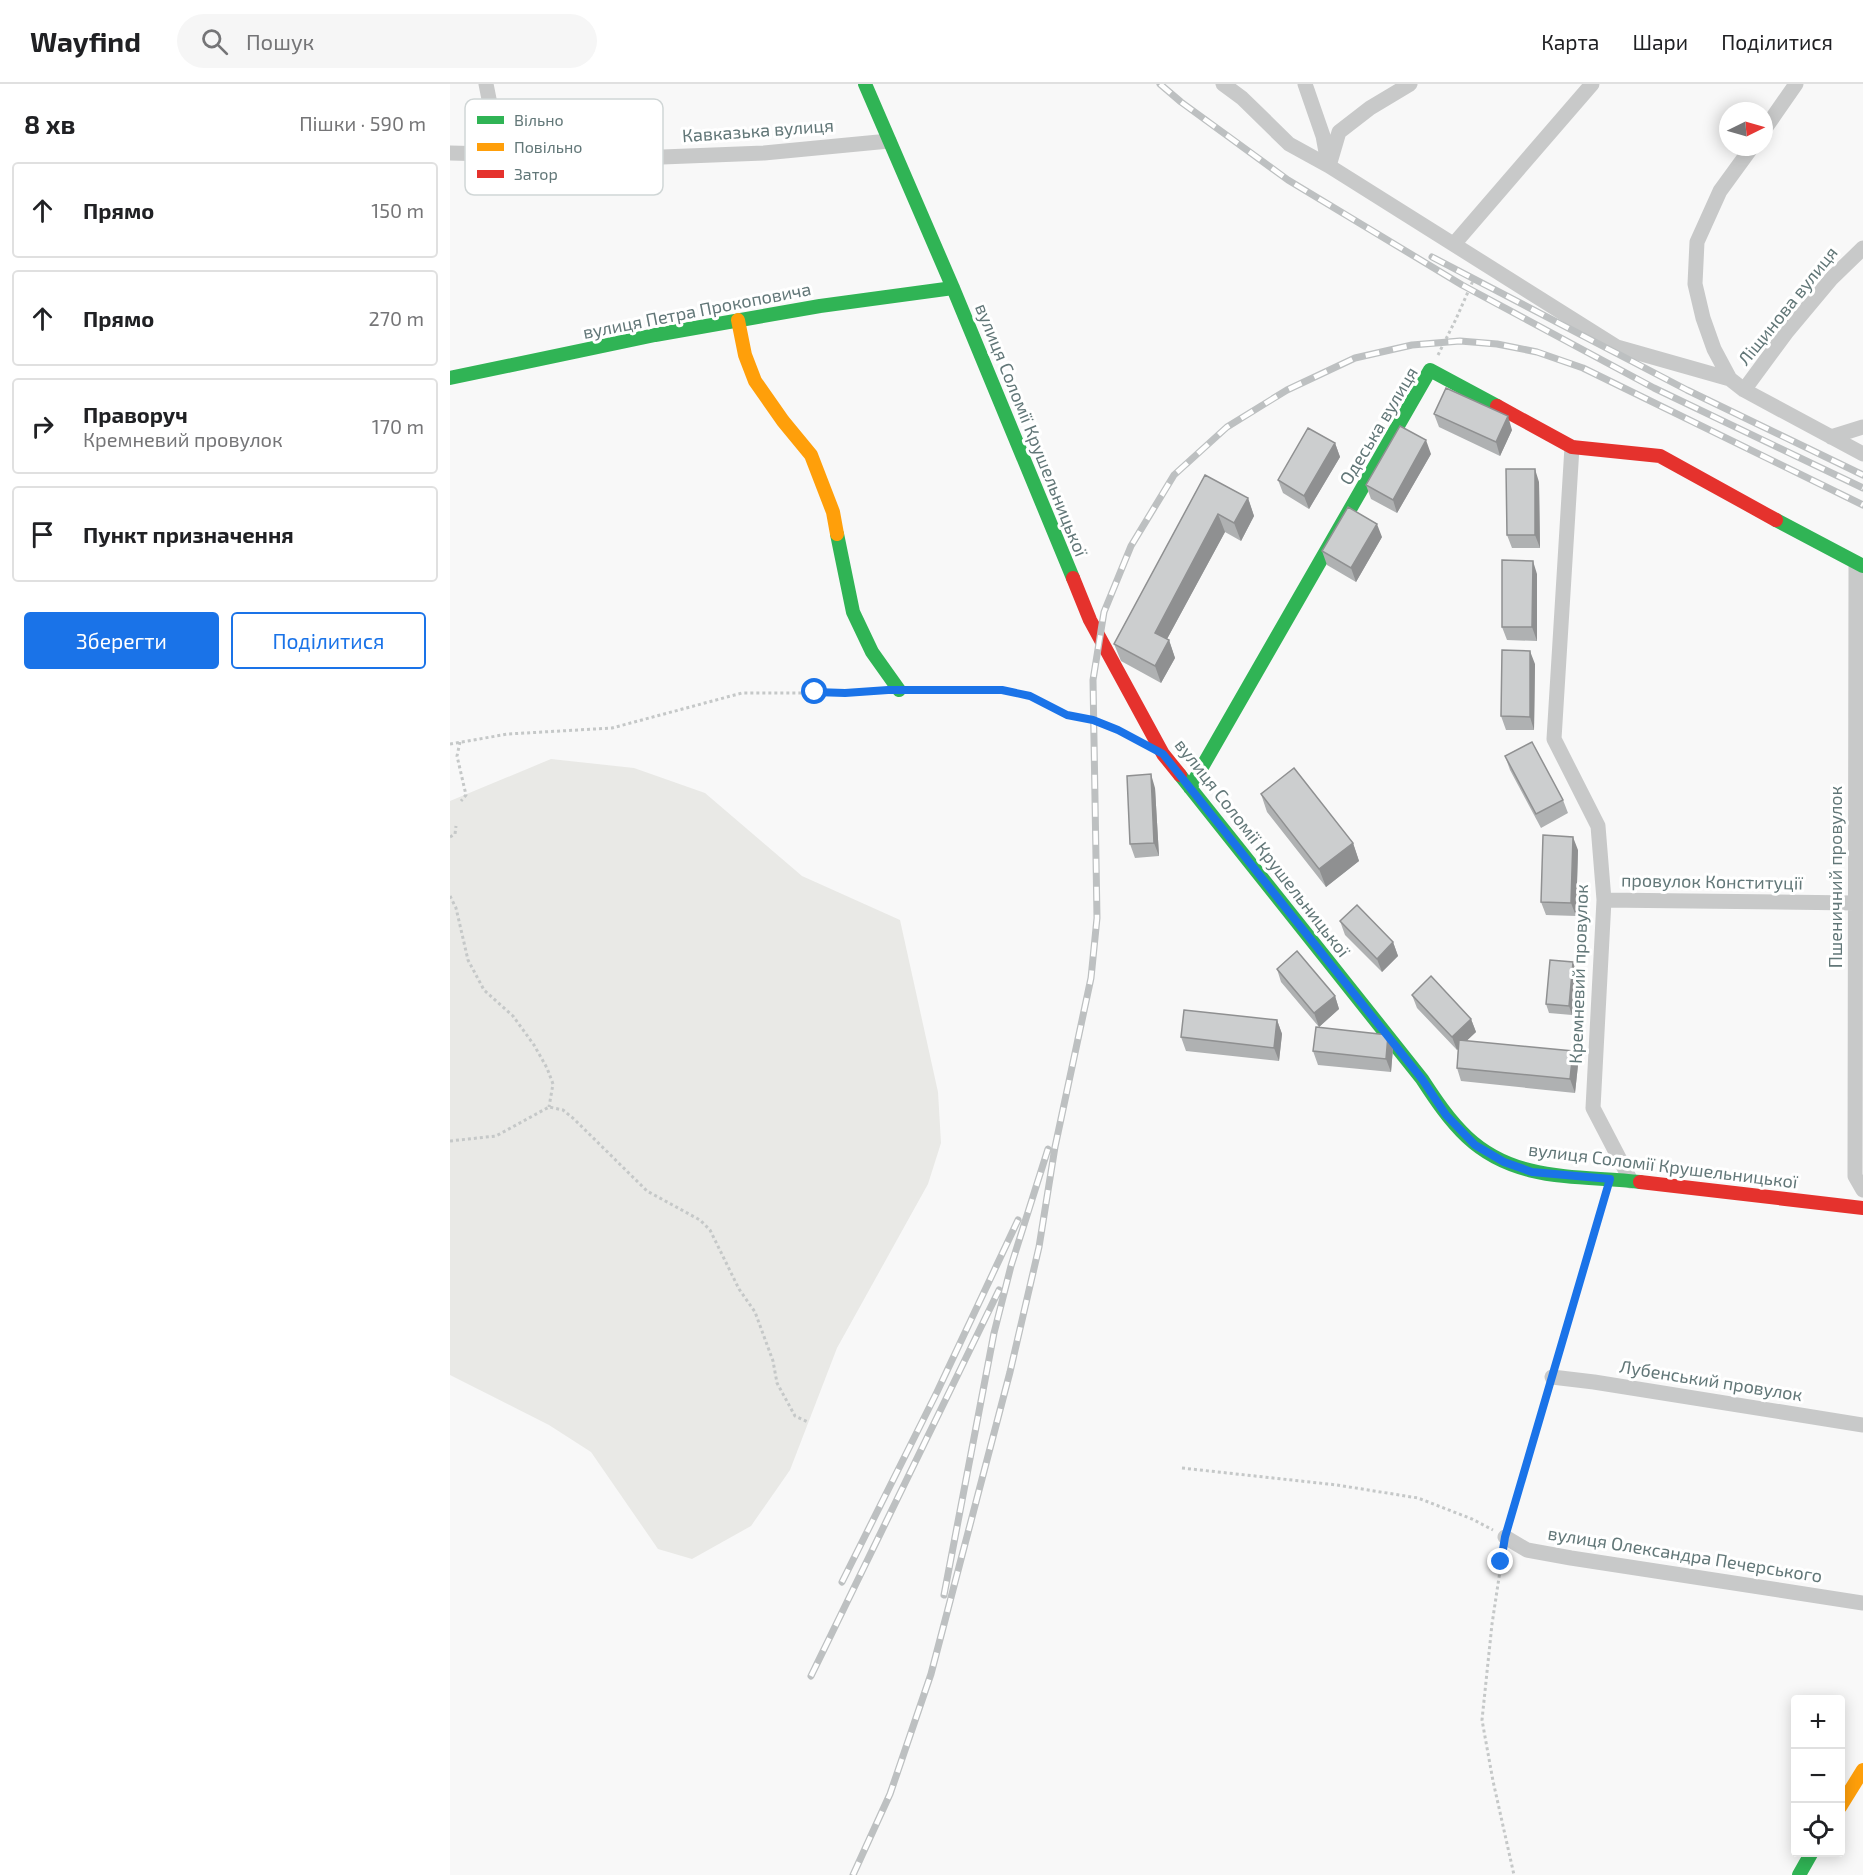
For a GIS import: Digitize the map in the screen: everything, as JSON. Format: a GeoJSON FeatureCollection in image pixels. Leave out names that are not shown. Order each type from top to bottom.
{"type":"FeatureCollection","features":[{"type":"Feature","properties":{"kind":"street"},"geometry":{"type":"LineString","coordinates":[[486,84],[489,99]]}},
{"type":"Feature","properties":{"kind":"street","name":"вулиця Соломії Крушельницької"},"geometry":{"type":"LineString","coordinates":[[865,84],[953,288],[1090,620],[1163,754],[1422,1079],[1446,1115],[1475,1145],[1504,1162],[1532,1172],[1631,1180],[1863,1208]]}},
{"type":"Feature","properties":{"kind":"street"},"geometry":{"type":"LineString","coordinates":[[1223,84],[1242,98],[1289,144],[1329,166],[1617,347],[1730,379],[1744,390],[1863,454]]}},
{"type":"Feature","properties":{"kind":"street"},"geometry":{"type":"LineString","coordinates":[[1305,84],[1323,136],[1329,166]]}},
{"type":"Feature","properties":{"kind":"street"},"geometry":{"type":"LineString","coordinates":[[1329,166],[1339,132],[1370,108],[1410,84]]}},
{"type":"Feature","properties":{"kind":"street"},"geometry":{"type":"LineString","coordinates":[[1454,244],[1592,84]]}},
{"type":"Feature","properties":{"kind":"street"},"geometry":{"type":"LineString","coordinates":[[1773,117],[1796,84]]}},
{"type":"Feature","properties":{"kind":"street","name":"Кавказька вулиця"},"geometry":{"type":"LineString","coordinates":[[663,157],[764,153],[890,141]]}},
{"type":"Feature","properties":{"kind":"street","name":"Кавказька вулиця"},"geometry":{"type":"LineString","coordinates":[[450,153],[465,153]]}},
{"type":"Feature","properties":{"kind":"street"},"geometry":{"type":"LineString","coordinates":[[1730,379],[1714,349],[1703,318],[1695,284],[1697,242],[1720,191],[1745,156]]}},
{"type":"Feature","properties":{"kind":"street","name":"Ліщинова вулиця"},"geometry":{"type":"LineString","coordinates":[[1744,390],[1786,333],[1832,278],[1863,248]]}},
{"type":"Feature","properties":{"kind":"street","name":"вулиця Петра Прокоповича"},"geometry":{"type":"LineString","coordinates":[[450,378],[738,320],[953,288]]}},
{"type":"Feature","properties":{"kind":"street"},"geometry":{"type":"LineString","coordinates":[[738,320],[755,381],[783,421],[811,455],[833,512],[853,612],[872,652],[899,690]]}},
{"type":"Feature","properties":{"kind":"street","name":"Одеська вулиця"},"geometry":{"type":"LineString","coordinates":[[1190,788],[1430,370],[1572,447],[1660,456],[1860,565]]}},
{"type":"Feature","properties":{"kind":"street"},"geometry":{"type":"LineString","coordinates":[[1832,437],[1863,427]]}},
{"type":"Feature","properties":{"kind":"street","name":"Кремневий провулок"},"geometry":{"type":"LineString","coordinates":[[1572,447],[1554,739],[1598,826],[1604,900],[1593,1108],[1631,1180]]}},
{"type":"Feature","properties":{"kind":"street","name":"Пшеничний провулок"},"geometry":{"type":"LineString","coordinates":[[1860,565],[1855,903],[1855,1176],[1863,1190]]}},
{"type":"Feature","properties":{"kind":"street","name":"провулок Конституції"},"geometry":{"type":"LineString","coordinates":[[1604,900],[1855,903]]}},
{"type":"Feature","properties":{"kind":"street","name":"Лубенський провулок"},"geometry":{"type":"LineString","coordinates":[[1552,1377],[1863,1425]]}},
{"type":"Feature","properties":{"kind":"street","name":"вулиця Олександра Печерського"},"geometry":{"type":"LineString","coordinates":[[1505,1537],[1527,1550],[1863,1603]]}},
{"type":"Feature","properties":{"kind":"street"},"geometry":{"type":"LineString","coordinates":[[1842,1803],[1863,1770]]}},
{"type":"Feature","properties":{"kind":"street"},"geometry":{"type":"LineString","coordinates":[[1799,1875],[1809,1857]]}},
{"type":"Feature","properties":{"kind":"path"},"geometry":{"type":"LineString","coordinates":[[1430,370],[1482,262]]}},
{"type":"Feature","properties":{"kind":"path"},"geometry":{"type":"LineString","coordinates":[[450,744],[508,734],[612,728],[742,693],[845,693],[899,690],[1002,690],[1030,696],[1067,715],[1093,720],[1136,740]]}},
{"type":"Feature","properties":{"kind":"path"},"geometry":{"type":"LineString","coordinates":[[460,742],[457,756],[466,795],[461,801]]}},
{"type":"Feature","properties":{"kind":"path"},"geometry":{"type":"LineString","coordinates":[[450,837],[455,834],[456,826]]}},
{"type":"Feature","properties":{"kind":"path"},"geometry":{"type":"LineString","coordinates":[[450,896],[456,908],[468,960],[484,990],[513,1016],[547,1068],[553,1084],[549,1107]]}},
{"type":"Feature","properties":{"kind":"path"},"geometry":{"type":"LineString","coordinates":[[450,1141],[496,1136],[549,1107],[563,1110],[647,1191],[700,1220],[710,1230],[739,1289],[755,1312],[773,1361],[777,1383],[795,1416],[808,1422]]}},
{"type":"Feature","properties":{"kind":"path"},"geometry":{"type":"LineString","coordinates":[[1514,1875],[1482,1720],[1492,1624],[1505,1537],[1610,1179]]}},
{"type":"Feature","properties":{"kind":"path"},"geometry":{"type":"LineString","coordinates":[[1182,1468],[1337,1485],[1418,1498],[1473,1520],[1505,1537]]}},
{"type":"Feature","properties":{"kind":"shaded area"},"geometry":{"type":"Polygon","coordinates":[[[551,759],[634,768],[705,793],[802,876],[900,920],[938,1092],[941,1143],[928,1184],[837,1348],[790,1470],[751,1526],[692,1559],[658,1549],[591,1452],[549,1425],[450,1375],[450,801],[551,759]]]}},
{"type":"Feature","properties":{"kind":"building"},"geometry":{"type":"Polygon","coordinates":[[[1446,388],[1508,416],[1496,442],[1434,414],[1446,388]]]}},
{"type":"Feature","properties":{"kind":"building"},"geometry":{"type":"Polygon","coordinates":[[[1400,426],[1426,440],[1393,500],[1366,485],[1400,426]]]}},
{"type":"Feature","properties":{"kind":"building"},"geometry":{"type":"Polygon","coordinates":[[[1308,428],[1335,443],[1304,496],[1278,480],[1308,428]]]}},
{"type":"Feature","properties":{"kind":"building"},"geometry":{"type":"Polygon","coordinates":[[[1506,469],[1535,469],[1535,535],[1507,535],[1506,469]]]}},
{"type":"Feature","properties":{"kind":"building"},"geometry":{"type":"Polygon","coordinates":[[[1205,475],[1248,498],[1234,523],[1218,514],[1155,633],[1169,640],[1155,666],[1114,644],[1205,475]]]}},
{"type":"Feature","properties":{"kind":"building"},"geometry":{"type":"Polygon","coordinates":[[[1348,507],[1377,524],[1351,568],[1322,551],[1348,507]]]}},
{"type":"Feature","properties":{"kind":"building"},"geometry":{"type":"Polygon","coordinates":[[[1502,560],[1533,561],[1532,627],[1502,627],[1502,560]]]}},
{"type":"Feature","properties":{"kind":"building"},"geometry":{"type":"Polygon","coordinates":[[[1502,650],[1530,651],[1530,717],[1501,716],[1502,650]]]}},
{"type":"Feature","properties":{"kind":"building"},"geometry":{"type":"Polygon","coordinates":[[[1532,742],[1563,800],[1536,814],[1505,756],[1532,742]]]}},
{"type":"Feature","properties":{"kind":"building"},"geometry":{"type":"Polygon","coordinates":[[[1294,768],[1353,843],[1319,869],[1261,794],[1294,768]]]}},
{"type":"Feature","properties":{"kind":"building"},"geometry":{"type":"Polygon","coordinates":[[[1151,774],[1154,843],[1130,844],[1127,776],[1151,774]]]}},
{"type":"Feature","properties":{"kind":"building"},"geometry":{"type":"Polygon","coordinates":[[[1543,835],[1573,837],[1571,903],[1541,902],[1543,835]]]}},
{"type":"Feature","properties":{"kind":"building"},"geometry":{"type":"Polygon","coordinates":[[[1357,905],[1393,942],[1377,959],[1340,921],[1357,905]]]}},
{"type":"Feature","properties":{"kind":"building"},"geometry":{"type":"Polygon","coordinates":[[[1297,951],[1335,996],[1314,1013],[1277,969],[1297,951]]]}},
{"type":"Feature","properties":{"kind":"building"},"geometry":{"type":"Polygon","coordinates":[[[1550,960],[1573,962],[1569,1006],[1546,1004],[1550,960]]]}},
{"type":"Feature","properties":{"kind":"building"},"geometry":{"type":"Polygon","coordinates":[[[1431,976],[1471,1019],[1452,1037],[1412,995],[1431,976]]]}},
{"type":"Feature","properties":{"kind":"building"},"geometry":{"type":"Polygon","coordinates":[[[1184,1010],[1277,1020],[1274,1048],[1181,1037],[1184,1010]]]}},
{"type":"Feature","properties":{"kind":"building"},"geometry":{"type":"Polygon","coordinates":[[[1316,1027],[1388,1035],[1386,1059],[1313,1051],[1316,1027]]]}},
{"type":"Feature","properties":{"kind":"building"},"geometry":{"type":"Polygon","coordinates":[[[1459,1040],[1573,1051],[1570,1079],[1457,1068],[1459,1040]]]}},
{"type":"Feature","properties":{"kind":"railway"},"geometry":{"type":"LineString","coordinates":[[1160,84],[1288,180],[1462,285],[1654,388],[1863,488]]}},
{"type":"Feature","properties":{"kind":"railway"},"geometry":{"type":"LineString","coordinates":[[1432,257],[1687,390],[1863,475]]}},
{"type":"Feature","properties":{"kind":"railway"},"geometry":{"type":"LineString","coordinates":[[853,1875],[890,1794],[931,1674],[1010,1372],[1039,1247],[1055,1147],[1091,978],[1097,918],[1093,680],[1104,612],[1131,546],[1174,475],[1227,427],[1287,390],[1355,358],[1412,345],[1460,341],[1497,344],[1537,352],[1583,368],[1863,505]]}},
{"type":"Feature","properties":{"kind":"railway"},"geometry":{"type":"LineString","coordinates":[[944,1595],[994,1333],[1011,1266],[1048,1149]]}},
{"type":"Feature","properties":{"kind":"railway"},"geometry":{"type":"LineString","coordinates":[[842,1582],[937,1392],[1018,1220]]}},
{"type":"Feature","properties":{"kind":"railway"},"geometry":{"type":"LineString","coordinates":[[811,1676],[999,1290]]}},
{"type":"Feature","properties":{"kind":"traffic: fast"},"geometry":{"type":"LineString","coordinates":[[865,84],[953,288],[1073,578]]}},
{"type":"Feature","properties":{"kind":"traffic: fast"},"geometry":{"type":"LineString","coordinates":[[450,378],[655,335],[820,306],[953,288]]}},
{"type":"Feature","properties":{"kind":"traffic: fast"},"geometry":{"type":"LineString","coordinates":[[1190,788],[1430,370],[1497,406]]}},
{"type":"Feature","properties":{"kind":"traffic: fast"},"geometry":{"type":"LineString","coordinates":[[1776,520],[1863,566]]}},
{"type":"Feature","properties":{"kind":"traffic: fast"},"geometry":{"type":"LineString","coordinates":[[837,534],[853,612],[872,652],[899,690]]}},
{"type":"Feature","properties":{"kind":"traffic: fast"},"geometry":{"type":"LineString","coordinates":[[1180,775],[1422,1079],[1448,1116],[1467,1137],[1486,1152],[1527,1170],[1571,1177],[1640,1182]]}},
{"type":"Feature","properties":{"kind":"traffic: fast"},"geometry":{"type":"LineString","coordinates":[[1799,1875],[1809,1857]]}},
{"type":"Feature","properties":{"kind":"traffic: slow"},"geometry":{"type":"LineString","coordinates":[[738,320],[745,355],[755,381],[783,421],[811,455],[833,512],[837,534]]}},
{"type":"Feature","properties":{"kind":"traffic: slow"},"geometry":{"type":"LineString","coordinates":[[1842,1803],[1863,1770]]}},
{"type":"Feature","properties":{"kind":"traffic: jam"},"geometry":{"type":"LineString","coordinates":[[1497,406],[1572,447],[1660,456],[1776,520]]}},
{"type":"Feature","properties":{"kind":"traffic: jam"},"geometry":{"type":"LineString","coordinates":[[1073,578],[1090,620],[1163,754],[1180,775]]}},
{"type":"Feature","properties":{"kind":"traffic: jam"},"geometry":{"type":"LineString","coordinates":[[1640,1182],[1863,1208]]}},
{"type":"Feature","properties":{"kind":"route"},"geometry":{"type":"LineString","coordinates":[[815,692],[1002,690],[1030,696],[1067,715],[1093,720],[1118,730],[1163,754],[1422,1079],[1446,1115],[1475,1145],[1504,1162],[1532,1172],[1610,1179],[1505,1537],[1501,1562]]}}]}
